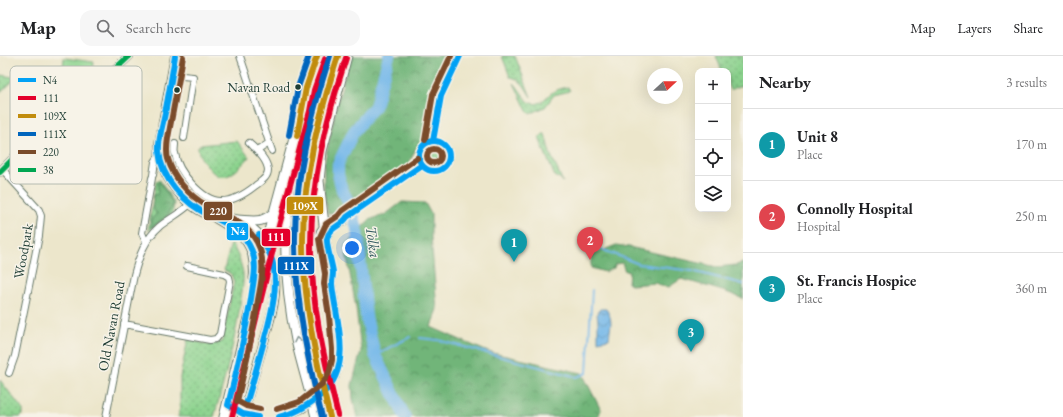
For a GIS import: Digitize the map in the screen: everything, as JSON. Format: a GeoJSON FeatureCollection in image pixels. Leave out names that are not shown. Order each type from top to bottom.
{"type":"FeatureCollection","features":[{"type":"Feature","properties":{"kind":"highway"},"geometry":{"type":"LineString","coordinates":[[316,417],[296,341],[291,310],[287,257],[289,189],[292,166],[306,88],[317,56]]}},
{"type":"Feature","properties":{"kind":"highway"},"geometry":{"type":"LineString","coordinates":[[330,417],[320,376],[308,310],[304,274],[303,222],[308,166],[320,114],[338,56]]}},
{"type":"Feature","properties":{"kind":"highway"},"geometry":{"type":"LineString","coordinates":[[324,225],[319,181],[322,151],[347,56]]}},
{"type":"Feature","properties":{"kind":"highway"},"geometry":{"type":"LineString","coordinates":[[224,417],[266,243],[302,110]]}},
{"type":"Feature","properties":{"kind":"highway"},"geometry":{"type":"LineString","coordinates":[[238,220],[264,220],[270,217],[275,211]]}},
{"type":"Feature","properties":{"kind":"highway"},"geometry":{"type":"LineString","coordinates":[[216,218],[239,232],[248,241],[252,250],[254,275],[247,323]]}},
{"type":"Feature","properties":{"kind":"main road"},"geometry":{"type":"LineString","coordinates":[[118,66],[129,56]]}},
{"type":"Feature","properties":{"kind":"main road"},"geometry":{"type":"LineString","coordinates":[[169,56],[168,64],[172,75]]}},
{"type":"Feature","properties":{"kind":"main road"},"geometry":{"type":"LineString","coordinates":[[175,56],[160,138],[159,156],[163,167],[173,186],[190,204],[216,218],[238,220],[252,228],[266,243],[273,266],[275,295],[242,415]]}},
{"type":"Feature","properties":{"kind":"main road"},"geometry":{"type":"LineString","coordinates":[[1,170],[10,162]]}},
{"type":"Feature","properties":{"kind":"street"},"geometry":{"type":"LineString","coordinates":[[240,56],[272,152]]}},
{"type":"Feature","properties":{"kind":"street"},"geometry":{"type":"LineString","coordinates":[[172,75],[193,76],[184,138]]}},
{"type":"Feature","properties":{"kind":"street"},"geometry":{"type":"LineString","coordinates":[[175,144],[174,154],[179,166],[187,178],[204,195],[221,201],[240,196],[266,176],[268,171],[264,159],[249,143]]}},
{"type":"Feature","properties":{"kind":"street"},"geometry":{"type":"LineString","coordinates":[[257,151],[269,143]]}},
{"type":"Feature","properties":{"kind":"street"},"geometry":{"type":"LineString","coordinates":[[146,242],[142,233],[155,162],[159,156]]}},
{"type":"Feature","properties":{"kind":"street","name":"Woodpark"},"geometry":{"type":"LineString","coordinates":[[1,170],[10,179]]}},
{"type":"Feature","properties":{"kind":"street","name":"Woodpark"},"geometry":{"type":"LineString","coordinates":[[9,374],[15,356],[42,216],[39,210],[14,184]]}},
{"type":"Feature","properties":{"kind":"street","name":"Old Navan Road"},"geometry":{"type":"LineString","coordinates":[[106,417],[138,260],[146,242],[161,226],[183,211],[190,204]]}},
{"type":"Feature","properties":{"kind":"street"},"geometry":{"type":"LineString","coordinates":[[327,239],[332,229],[344,222],[347,217],[342,216],[327,221],[320,231],[318,238],[326,276],[332,283]]}},
{"type":"Feature","properties":{"kind":"street"},"geometry":{"type":"LineString","coordinates":[[280,417],[303,409],[328,389],[336,376],[340,361],[336,307],[332,283],[333,274],[324,225]]}},
{"type":"Feature","properties":{"kind":"street"},"geometry":{"type":"LineString","coordinates":[[124,324],[210,340],[216,339],[220,334],[230,281],[224,274],[187,266]]}},
{"type":"Feature","properties":{"kind":"street"},"geometry":{"type":"LineString","coordinates":[[228,405],[242,415],[258,417]]}},
{"type":"Feature","properties":{"kind":"green space"},"geometry":{"type":"Polygon","coordinates":[[[350,56],[452,56],[435,100],[434,115],[428,133],[416,148],[407,168],[353,208],[341,213],[328,214],[324,195],[324,165],[336,109],[350,56]]]}},
{"type":"Feature","properties":{"kind":"green space"},"geometry":{"type":"Polygon","coordinates":[[[502,56],[515,56],[531,97],[525,87],[517,79],[510,77],[502,56]]]}},
{"type":"Feature","properties":{"kind":"green space"},"geometry":{"type":"Polygon","coordinates":[[[716,56],[743,56],[743,85],[731,90],[731,68],[721,68],[716,56]]]}},
{"type":"Feature","properties":{"kind":"green space"},"geometry":{"type":"Polygon","coordinates":[[[64,58],[94,62],[94,66],[63,66],[64,58]]]}},
{"type":"Feature","properties":{"kind":"green space"},"geometry":{"type":"Polygon","coordinates":[[[0,75],[10,77],[10,84],[0,93],[0,75]]]}},
{"type":"Feature","properties":{"kind":"green space"},"geometry":{"type":"Polygon","coordinates":[[[514,83],[528,101],[535,104],[539,103],[559,89],[568,87],[570,91],[554,95],[545,107],[530,114],[527,111],[514,83]]]}},
{"type":"Feature","properties":{"kind":"green space"},"geometry":{"type":"Polygon","coordinates":[[[545,134],[550,153],[563,182],[560,178],[555,177],[539,138],[545,134]]]}},
{"type":"Feature","properties":{"kind":"green space"},"geometry":{"type":"Polygon","coordinates":[[[237,141],[249,157],[236,171],[227,176],[219,176],[211,171],[199,154],[198,147],[200,145],[237,141]]]}},
{"type":"Feature","properties":{"kind":"green space"},"geometry":{"type":"Polygon","coordinates":[[[434,145],[442,149],[446,157],[442,165],[434,169],[426,165],[422,157],[426,149],[434,145]]]}},
{"type":"Feature","properties":{"kind":"green space"},"geometry":{"type":"Polygon","coordinates":[[[160,180],[174,203],[173,210],[171,215],[148,231],[156,181],[160,180]]]}},
{"type":"Feature","properties":{"kind":"green space"},"geometry":{"type":"Polygon","coordinates":[[[160,182],[172,202],[172,208],[168,215],[151,228],[152,218],[156,213],[152,206],[153,196],[158,193],[158,183],[160,182]]]}},
{"type":"Feature","properties":{"kind":"green space"},"geometry":{"type":"Polygon","coordinates":[[[402,202],[425,203],[431,214],[431,237],[437,309],[431,327],[488,352],[582,373],[601,410],[598,417],[357,417],[352,385],[361,351],[356,308],[345,246],[369,220],[386,214],[402,202]]]}},
{"type":"Feature","properties":{"kind":"green space"},"geometry":{"type":"Polygon","coordinates":[[[231,243],[241,265],[243,282],[233,343],[214,417],[178,417],[180,409],[180,377],[188,339],[210,344],[222,341],[234,282],[231,274],[224,270],[231,243]]]}},
{"type":"Feature","properties":{"kind":"green space"},"geometry":{"type":"Polygon","coordinates":[[[616,245],[717,267],[743,263],[743,299],[681,279],[669,287],[661,286],[656,283],[631,285],[628,283],[629,272],[625,271],[622,263],[615,264],[614,268],[605,272],[591,268],[591,255],[616,245]]]}},
{"type":"Feature","properties":{"kind":"green space"},"geometry":{"type":"Polygon","coordinates":[[[0,380],[23,410],[23,415],[20,417],[0,417],[0,380]]]}},
{"type":"Feature","properties":{"kind":"water"},"geometry":{"type":"Polygon","coordinates":[[[600,309],[606,309],[610,317],[611,324],[609,339],[598,341],[597,313],[600,309]]]}},
{"type":"Feature","properties":{"kind":"waterway","name":"Tolka"},"geometry":{"type":"LineString","coordinates":[[389,56],[375,106],[354,131],[338,164],[338,174],[342,190],[351,206],[357,229],[366,316],[375,355],[405,417]]}},
{"type":"Feature","properties":{"kind":"waterway"},"geometry":{"type":"LineString","coordinates":[[601,249],[639,264],[692,271],[743,284]]}},
{"type":"Feature","properties":{"kind":"waterway"},"geometry":{"type":"LineString","coordinates":[[420,338],[438,340],[577,377],[587,373],[592,290]]}},
{"type":"Feature","properties":{"kind":"waterway"},"geometry":{"type":"LineString","coordinates":[[375,355],[410,337]]}},
{"type":"Feature","properties":{"kind":"transit line","name":"38"},"geometry":{"type":"LineString","coordinates":[[118,66],[129,56]]}},
{"type":"Feature","properties":{"kind":"transit line","name":"N4"},"geometry":{"type":"LineString","coordinates":[[175,56],[159,141],[161,161],[169,181],[183,197],[200,210],[222,221],[240,233],[245,238],[252,251],[255,263],[254,281],[241,352],[228,405],[243,414],[258,417]]}},
{"type":"Feature","properties":{"kind":"transit line","name":"111X"},"geometry":{"type":"LineString","coordinates":[[289,135],[298,87],[309,56]]}},
{"type":"Feature","properties":{"kind":"transit line","name":"109X"},"geometry":{"type":"LineString","coordinates":[[297,136],[306,88],[317,56]]}},
{"type":"Feature","properties":{"kind":"transit line","name":"111X"},"geometry":{"type":"LineString","coordinates":[[322,417],[312,375],[300,311],[296,268],[295,222],[300,174],[310,126],[330,56]]}},
{"type":"Feature","properties":{"kind":"transit line","name":"109X"},"geometry":{"type":"LineString","coordinates":[[330,417],[320,375],[308,311],[304,268],[303,222],[308,174],[318,126],[338,56]]}},
{"type":"Feature","properties":{"kind":"transit line","name":"220"},"geometry":{"type":"LineString","coordinates":[[425,140],[433,94],[451,56]]}},
{"type":"Feature","properties":{"kind":"transit line","name":"N4"},"geometry":{"type":"LineString","coordinates":[[433,141],[441,96],[460,56]]}},
{"type":"Feature","properties":{"kind":"transit line","name":"220"},"geometry":{"type":"LineString","coordinates":[[183,57],[168,138],[167,156],[170,166],[182,185],[194,197],[206,205],[238,222],[251,233],[260,249],[262,262],[261,281],[246,364],[237,401],[246,406],[260,409]]}},
{"type":"Feature","properties":{"kind":"transit line","name":"111"},"geometry":{"type":"LineString","coordinates":[[338,415],[319,331],[313,288],[311,245],[314,197],[321,150],[332,104],[346,58]]}},
{"type":"Feature","properties":{"kind":"transit line","name":"111"},"geometry":{"type":"LineString","coordinates":[[232,417],[277,233],[310,111],[314,90],[325,59]]}},
{"type":"Feature","properties":{"kind":"transit line","name":"N4"},"geometry":{"type":"LineString","coordinates":[[434,141],[440,142],[448,150],[449,156],[448,162],[440,170],[434,171],[428,170],[420,162],[419,156],[420,150],[428,142],[434,141]]}},
{"type":"Feature","properties":{"kind":"transit line","name":"220"},"geometry":{"type":"LineString","coordinates":[[434,149],[439,151],[441,156],[439,161],[434,163],[429,161],[427,156],[429,151],[434,149]]}},
{"type":"Feature","properties":{"kind":"transit line","name":"220"},"geometry":{"type":"LineString","coordinates":[[277,409],[299,402],[322,384],[329,373],[332,360],[332,349],[324,284],[325,274],[319,239],[326,224],[417,158]]}},
{"type":"Feature","properties":{"kind":"transit line","name":"38"},"geometry":{"type":"LineString","coordinates":[[0,172],[10,162]]}},
{"type":"Feature","properties":{"kind":"transit line","name":"N4"},"geometry":{"type":"LineString","coordinates":[[279,417],[299,410],[323,393],[335,377],[339,364],[341,351],[340,338],[332,284],[333,272],[327,242],[328,235],[347,217],[422,165]]}},
{"type":"Feature","properties":{"kind":"transit line","name":"N4"},"geometry":{"type":"LineString","coordinates":[[247,401],[275,292],[272,260],[259,235]]}},
{"type":"Feature","properties":{"kind":"place","name":"Navan Road"},"geometry":{"type":"Point","coordinates":[298,87]}},
{"type":"Feature","properties":{"kind":"place","name":"Connolly Hospital"},"geometry":{"type":"Point","coordinates":[590,260]}},
{"type":"Feature","properties":{"kind":"place","name":"Unit 8"},"geometry":{"type":"Point","coordinates":[514,262]}},
{"type":"Feature","properties":{"kind":"place","name":"St. Francis Hospice"},"geometry":{"type":"Point","coordinates":[691,352]}}]}
